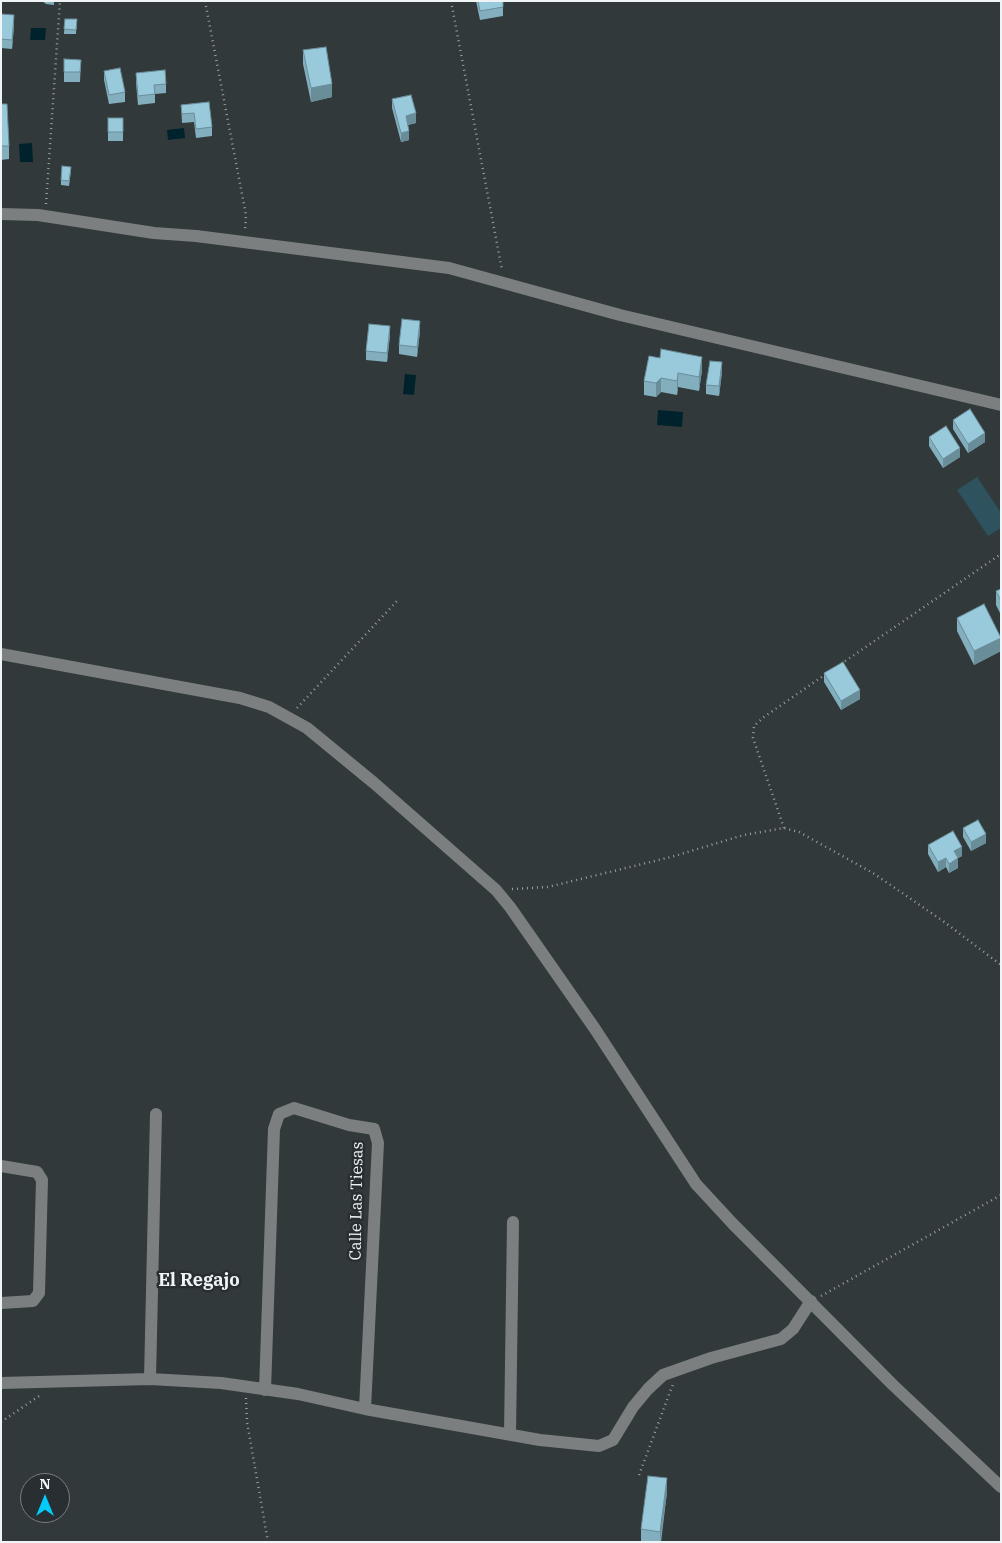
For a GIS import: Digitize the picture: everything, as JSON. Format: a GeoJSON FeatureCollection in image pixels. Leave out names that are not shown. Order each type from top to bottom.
{"type":"FeatureCollection","features":[{"type":"Feature","properties":{"kind":"street"},"geometry":{"type":"LineString","coordinates":[[1,214],[45,216],[154,233],[242,241],[449,268],[620,314],[1001,405]]}},
{"type":"Feature","properties":{"kind":"street"},"geometry":{"type":"LineString","coordinates":[[1,654],[240,698],[269,706],[290,717],[374,783],[496,890],[510,907],[589,1021],[696,1184],[733,1224],[893,1385],[1001,1487]]}},
{"type":"Feature","properties":{"kind":"street","name":"Calle Las Tiesas"},"geometry":{"type":"LineString","coordinates":[[265,1390],[274,1129],[279,1114],[294,1108],[340,1123],[374,1129],[378,1143],[365,1409]]}},
{"type":"Feature","properties":{"kind":"street"},"geometry":{"type":"LineString","coordinates":[[150,1379],[156,1114]]}},
{"type":"Feature","properties":{"kind":"street"},"geometry":{"type":"LineString","coordinates":[[1,1166],[37,1172],[42,1180],[39,1293],[33,1301],[1,1303]]}},
{"type":"Feature","properties":{"kind":"street"},"geometry":{"type":"LineString","coordinates":[[510,1434],[513,1222]]}},
{"type":"Feature","properties":{"kind":"street"},"geometry":{"type":"LineString","coordinates":[[1,1383],[150,1379],[213,1382],[298,1394],[365,1409],[540,1440],[599,1446],[613,1440],[633,1407],[655,1381],[680,1369],[781,1339],[793,1329],[811,1302]]}},
{"type":"Feature","properties":{"kind":"path"},"geometry":{"type":"LineString","coordinates":[[45,216],[60,1]]}},
{"type":"Feature","properties":{"kind":"path"},"geometry":{"type":"LineString","coordinates":[[205,1],[246,215],[242,241]]}},
{"type":"Feature","properties":{"kind":"path"},"geometry":{"type":"LineString","coordinates":[[451,1],[504,283]]}},
{"type":"Feature","properties":{"kind":"path"},"geometry":{"type":"LineString","coordinates":[[837,666],[1001,554]]}},
{"type":"Feature","properties":{"kind":"path"},"geometry":{"type":"LineString","coordinates":[[290,717],[397,601]]}},
{"type":"Feature","properties":{"kind":"path"},"geometry":{"type":"LineString","coordinates":[[784,828],[753,738],[754,726],[829,672]]}},
{"type":"Feature","properties":{"kind":"path"},"geometry":{"type":"LineString","coordinates":[[496,890],[548,887],[670,857],[744,835],[784,828],[799,832],[873,873],[943,921],[1001,965]]}},
{"type":"Feature","properties":{"kind":"path"},"geometry":{"type":"LineString","coordinates":[[811,1302],[1001,1195]]}},
{"type":"Feature","properties":{"kind":"path"},"geometry":{"type":"LineString","coordinates":[[639,1475],[680,1369]]}},
{"type":"Feature","properties":{"kind":"path"},"geometry":{"type":"LineString","coordinates":[[1,1422],[37,1399],[54,1383]]}},
{"type":"Feature","properties":{"kind":"path"},"geometry":{"type":"LineString","coordinates":[[246,1386],[247,1422],[268,1542]]}},
{"type":"Feature","properties":{"kind":"shaded area"},"geometry":{"type":"Polygon","coordinates":[[[31,28],[46,28],[45,40],[30,40],[31,28]]]}},
{"type":"Feature","properties":{"kind":"shaded area"},"geometry":{"type":"Polygon","coordinates":[[[184,128],[185,138],[168,140],[167,130],[184,128]]]}},
{"type":"Feature","properties":{"kind":"shaded area"},"geometry":{"type":"Polygon","coordinates":[[[32,143],[33,162],[20,162],[19,144],[32,143]]]}},
{"type":"Feature","properties":{"kind":"shaded area"},"geometry":{"type":"Polygon","coordinates":[[[405,374],[416,375],[414,395],[403,394],[405,374]]]}},
{"type":"Feature","properties":{"kind":"shaded area"},"geometry":{"type":"Polygon","coordinates":[[[658,410],[683,412],[682,427],[657,425],[658,410]]]}},
{"type":"Feature","properties":{"kind":"shaded area"},"geometry":{"type":"Polygon","coordinates":[[[977,477],[1001,513],[1001,528],[988,536],[957,490],[977,477]]]}},
{"type":"Feature","properties":{"kind":"building"},"geometry":{"type":"Polygon","coordinates":[[[478,1],[503,1],[503,7],[480,11],[478,1]]]}},
{"type":"Feature","properties":{"kind":"building"},"geometry":{"type":"Polygon","coordinates":[[[1,14],[14,15],[12,40],[1,39],[1,14]]]}},
{"type":"Feature","properties":{"kind":"building"},"geometry":{"type":"Polygon","coordinates":[[[65,19],[77,19],[76,30],[64,29],[65,19]]]}},
{"type":"Feature","properties":{"kind":"building"},"geometry":{"type":"Polygon","coordinates":[[[326,47],[332,84],[311,88],[303,50],[326,47]]]}},
{"type":"Feature","properties":{"kind":"building"},"geometry":{"type":"Polygon","coordinates":[[[64,59],[81,60],[80,72],[64,72],[64,59]]]}},
{"type":"Feature","properties":{"kind":"building"},"geometry":{"type":"Polygon","coordinates":[[[120,68],[125,92],[109,95],[104,71],[120,68]]]}},
{"type":"Feature","properties":{"kind":"building"},"geometry":{"type":"Polygon","coordinates":[[[165,70],[166,84],[154,85],[155,94],[138,96],[136,73],[165,70]]]}},
{"type":"Feature","properties":{"kind":"building"},"geometry":{"type":"Polygon","coordinates":[[[411,95],[416,113],[406,116],[409,131],[401,133],[392,99],[411,95]]]}},
{"type":"Feature","properties":{"kind":"building"},"geometry":{"type":"Polygon","coordinates":[[[209,102],[212,127],[196,129],[194,113],[182,114],[181,105],[209,102]]]}},
{"type":"Feature","properties":{"kind":"building"},"geometry":{"type":"Polygon","coordinates":[[[1,104],[7,104],[9,146],[1,146],[1,104]]]}},
{"type":"Feature","properties":{"kind":"building"},"geometry":{"type":"Polygon","coordinates":[[[108,118],[123,118],[123,132],[108,132],[108,118]]]}},
{"type":"Feature","properties":{"kind":"building"},"geometry":{"type":"Polygon","coordinates":[[[62,166],[71,167],[69,181],[61,180],[62,166]]]}},
{"type":"Feature","properties":{"kind":"building"},"geometry":{"type":"Polygon","coordinates":[[[402,319],[420,321],[417,347],[399,345],[402,319]]]}},
{"type":"Feature","properties":{"kind":"building"},"geometry":{"type":"Polygon","coordinates":[[[369,324],[390,326],[387,353],[366,351],[369,324]]]}},
{"type":"Feature","properties":{"kind":"building"},"geometry":{"type":"Polygon","coordinates":[[[661,349],[702,357],[699,377],[678,373],[677,381],[661,378],[656,383],[644,381],[649,356],[660,358],[661,349]]]}},
{"type":"Feature","properties":{"kind":"building"},"geometry":{"type":"Polygon","coordinates":[[[710,361],[722,362],[719,386],[706,385],[710,361]]]}},
{"type":"Feature","properties":{"kind":"building"},"geometry":{"type":"Polygon","coordinates":[[[970,409],[985,433],[968,444],[953,420],[970,409]]]}},
{"type":"Feature","properties":{"kind":"building"},"geometry":{"type":"Polygon","coordinates":[[[946,426],[960,448],[943,459],[929,437],[946,426]]]}},
{"type":"Feature","properties":{"kind":"building"},"geometry":{"type":"Polygon","coordinates":[[[1001,589],[1001,601],[996,591],[1001,589]]]}},
{"type":"Feature","properties":{"kind":"building"},"geometry":{"type":"Polygon","coordinates":[[[984,604],[1001,638],[974,651],[957,618],[984,604]]]}},
{"type":"Feature","properties":{"kind":"building"},"geometry":{"type":"Polygon","coordinates":[[[843,662],[860,690],[841,701],[824,673],[843,662]]]}},
{"type":"Feature","properties":{"kind":"building"},"geometry":{"type":"Polygon","coordinates":[[[978,820],[986,834],[971,842],[963,828],[978,820]]]}},
{"type":"Feature","properties":{"kind":"building"},"geometry":{"type":"Polygon","coordinates":[[[953,831],[962,847],[954,851],[958,858],[949,864],[946,858],[938,862],[928,845],[953,831]]]}},
{"type":"Feature","properties":{"kind":"building"},"geometry":{"type":"Polygon","coordinates":[[[648,1476],[667,1478],[660,1532],[641,1529],[648,1476]]]}},
{"type":"Feature","properties":{"kind":"district","name":"El Regajo"},"geometry":{"type":"Point","coordinates":[199,1281]}}]}
